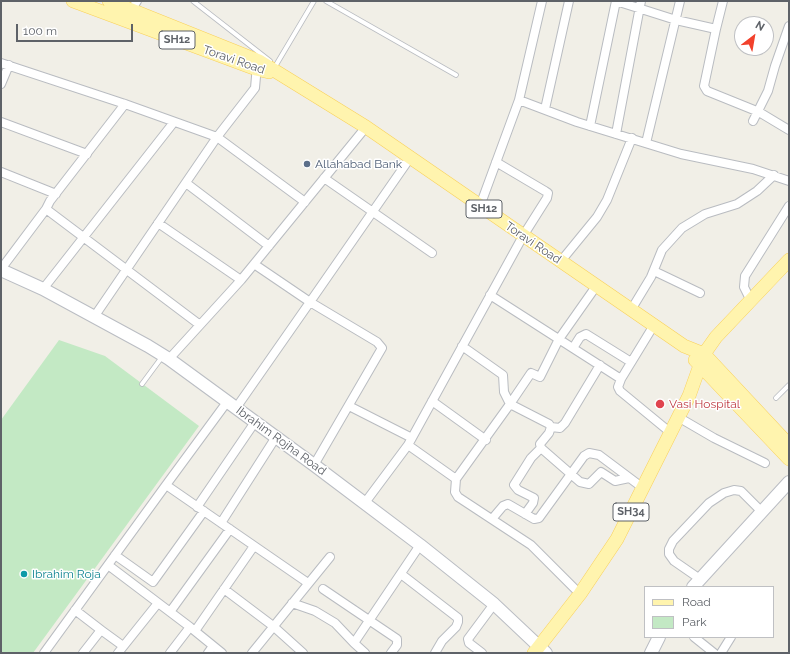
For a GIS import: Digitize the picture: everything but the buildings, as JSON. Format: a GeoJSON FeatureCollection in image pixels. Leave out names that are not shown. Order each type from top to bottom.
{"type":"FeatureCollection","features":[{"type":"Feature","properties":{"kind":"main road","name":"Toravi Road"},"geometry":{"type":"LineString","coordinates":[[73,1],[258,65],[279,70],[366,127],[523,236],[597,285],[702,359]]}},
{"type":"Feature","properties":{"kind":"main road","name":"Toravi Road"},"geometry":{"type":"LineString","coordinates":[[109,1],[135,5],[258,65]]}},
{"type":"Feature","properties":{"kind":"main road"},"geometry":{"type":"LineString","coordinates":[[702,359],[716,337],[789,260]]}},
{"type":"Feature","properties":{"kind":"main road","name":"SH34"},"geometry":{"type":"LineString","coordinates":[[539,651],[617,539],[671,433],[696,379],[702,359]]}},
{"type":"Feature","properties":{"kind":"main road","name":"SH12"},"geometry":{"type":"LineString","coordinates":[[702,359],[789,445]]}},
{"type":"Feature","properties":{"kind":"main road","name":"SH12"},"geometry":{"type":"LineString","coordinates":[[702,359],[789,459]]}},
{"type":"Feature","properties":{"kind":"street"},"geometry":{"type":"LineString","coordinates":[[480,206],[519,100],[542,1]]}},
{"type":"Feature","properties":{"kind":"street"},"geometry":{"type":"LineString","coordinates":[[545,109],[569,1]]}},
{"type":"Feature","properties":{"kind":"street"},"geometry":{"type":"LineString","coordinates":[[590,126],[616,1],[639,10],[716,29]]}},
{"type":"Feature","properties":{"kind":"street"},"geometry":{"type":"LineString","coordinates":[[616,134],[640,1]]}},
{"type":"Feature","properties":{"kind":"street"},"geometry":{"type":"LineString","coordinates":[[646,143],[680,1]]}},
{"type":"Feature","properties":{"kind":"street"},"geometry":{"type":"LineString","coordinates":[[723,1],[704,86],[711,94],[759,112],[789,130]]}},
{"type":"Feature","properties":{"kind":"street"},"geometry":{"type":"LineString","coordinates":[[753,121],[759,112],[768,91],[774,66],[786,44],[789,26]]}},
{"type":"Feature","properties":{"kind":"street"},"geometry":{"type":"LineString","coordinates":[[1,84],[5,64],[125,104],[217,137],[305,202]]}},
{"type":"Feature","properties":{"kind":"street"},"geometry":{"type":"LineString","coordinates":[[94,317],[217,137],[255,88],[258,65]]}},
{"type":"Feature","properties":{"kind":"street"},"geometry":{"type":"LineString","coordinates":[[519,100],[590,126],[681,154],[774,175],[789,181]]}},
{"type":"Feature","properties":{"kind":"street"},"geometry":{"type":"LineString","coordinates":[[1,269],[125,104]]}},
{"type":"Feature","properties":{"kind":"street"},"geometry":{"type":"LineString","coordinates":[[1,122],[87,154]]}},
{"type":"Feature","properties":{"kind":"street"},"geometry":{"type":"LineString","coordinates":[[42,289],[174,122]]}},
{"type":"Feature","properties":{"kind":"street"},"geometry":{"type":"LineString","coordinates":[[166,357],[200,325],[241,280],[366,127]]}},
{"type":"Feature","properties":{"kind":"street"},"geometry":{"type":"LineString","coordinates":[[561,261],[598,217],[607,200],[632,138]]}},
{"type":"Feature","properties":{"kind":"street"},"geometry":{"type":"LineString","coordinates":[[45,653],[166,485],[232,405],[310,302],[410,158]]}},
{"type":"Feature","properties":{"kind":"street"},"geometry":{"type":"LineString","coordinates":[[364,504],[410,442],[523,236],[547,198],[548,193],[496,162]]}},
{"type":"Feature","properties":{"kind":"street"},"geometry":{"type":"LineString","coordinates":[[1,172],[56,194]]}},
{"type":"Feature","properties":{"kind":"street"},"geometry":{"type":"LineString","coordinates":[[631,310],[654,271],[662,250],[682,228],[705,214],[737,204],[756,191],[774,175]]}},
{"type":"Feature","properties":{"kind":"street"},"geometry":{"type":"LineString","coordinates":[[324,178],[372,213],[432,253]]}},
{"type":"Feature","properties":{"kind":"street"},"geometry":{"type":"LineString","coordinates":[[186,183],[269,246]]}},
{"type":"Feature","properties":{"kind":"street"},"geometry":{"type":"LineString","coordinates":[[751,300],[744,287],[745,276],[789,206]]}},
{"type":"Feature","properties":{"kind":"street"},"geometry":{"type":"LineString","coordinates":[[46,209],[200,325]]}},
{"type":"Feature","properties":{"kind":"street"},"geometry":{"type":"LineString","coordinates":[[158,223],[241,280]]}},
{"type":"Feature","properties":{"kind":"street"},"geometry":{"type":"LineString","coordinates":[[254,264],[310,302],[380,345],[380,353],[314,465]]}},
{"type":"Feature","properties":{"kind":"street","name":"Ibrahim Rojha Road"},"geometry":{"type":"LineString","coordinates":[[1,269],[42,289],[166,357],[314,465],[420,545],[494,604],[539,651]]}},
{"type":"Feature","properties":{"kind":"street"},"geometry":{"type":"LineString","coordinates":[[654,271],[700,293]]}},
{"type":"Feature","properties":{"kind":"street"},"geometry":{"type":"LineString","coordinates":[[580,594],[531,545],[458,497],[455,492],[456,479],[486,440],[531,373],[540,377],[559,339],[597,285]]}},
{"type":"Feature","properties":{"kind":"street"},"geometry":{"type":"LineString","coordinates":[[490,295],[621,379]]}},
{"type":"Feature","properties":{"kind":"street"},"geometry":{"type":"LineString","coordinates":[[654,325],[621,379],[618,387],[620,391],[671,433]]}},
{"type":"Feature","properties":{"kind":"street"},"geometry":{"type":"LineString","coordinates":[[573,348],[580,337],[586,334],[631,362]]}},
{"type":"Feature","properties":{"kind":"street"},"geometry":{"type":"LineString","coordinates":[[462,346],[503,375],[504,392],[510,404],[549,424],[551,427],[560,428],[565,423],[600,365]]}},
{"type":"Feature","properties":{"kind":"street"},"geometry":{"type":"LineString","coordinates":[[432,402],[486,440]]}},
{"type":"Feature","properties":{"kind":"street"},"geometry":{"type":"LineString","coordinates":[[350,406],[410,442],[456,479]]}},
{"type":"Feature","properties":{"kind":"street"},"geometry":{"type":"LineString","coordinates":[[678,417],[714,438],[765,464]]}},
{"type":"Feature","properties":{"kind":"street"},"geometry":{"type":"LineString","coordinates":[[197,506],[255,422]]}},
{"type":"Feature","properties":{"kind":"street"},"geometry":{"type":"LineString","coordinates":[[525,514],[534,503],[534,498],[518,490],[514,484],[531,458],[541,448],[540,444],[549,433],[551,427]]}},
{"type":"Feature","properties":{"kind":"street"},"geometry":{"type":"LineString","coordinates":[[222,523],[276,437]]}},
{"type":"Feature","properties":{"kind":"street"},"geometry":{"type":"LineString","coordinates":[[541,448],[585,484],[589,484],[601,472],[615,481],[629,478]]}},
{"type":"Feature","properties":{"kind":"street"},"geometry":{"type":"LineString","coordinates":[[492,519],[503,506],[508,504],[534,519],[539,518],[584,456],[589,453],[599,455],[643,488]]}},
{"type":"Feature","properties":{"kind":"street"},"geometry":{"type":"LineString","coordinates":[[762,512],[741,491],[734,490],[724,493],[709,503],[673,542],[669,549],[669,554],[674,561],[697,583],[762,512],[789,482]]}},
{"type":"Feature","properties":{"kind":"street"},"geometry":{"type":"LineString","coordinates":[[166,485],[308,583]]}},
{"type":"Feature","properties":{"kind":"street"},"geometry":{"type":"LineString","coordinates":[[116,554],[153,582],[204,512]]}},
{"type":"Feature","properties":{"kind":"street"},"geometry":{"type":"LineString","coordinates":[[170,612],[230,529]]}},
{"type":"Feature","properties":{"kind":"street"},"geometry":{"type":"LineString","coordinates":[[354,643],[420,545]]}},
{"type":"Feature","properties":{"kind":"street"},"geometry":{"type":"LineString","coordinates":[[170,653],[193,629],[224,589],[254,546]]}},
{"type":"Feature","properties":{"kind":"street"},"geometry":{"type":"LineString","coordinates":[[252,653],[330,557]]}},
{"type":"Feature","properties":{"kind":"street"},"geometry":{"type":"LineString","coordinates":[[108,565],[193,629],[211,650],[222,653]]}},
{"type":"Feature","properties":{"kind":"street"},"geometry":{"type":"LineString","coordinates":[[401,574],[458,618],[456,628],[442,641],[435,653]]}},
{"type":"Feature","properties":{"kind":"street"},"geometry":{"type":"LineString","coordinates":[[224,589],[273,626],[303,653]]}},
{"type":"Feature","properties":{"kind":"street"},"geometry":{"type":"LineString","coordinates":[[323,589],[370,619],[397,639],[397,645],[391,653]]}},
{"type":"Feature","properties":{"kind":"street"},"geometry":{"type":"LineString","coordinates":[[75,610],[102,630],[121,650],[158,603]]}},
{"type":"Feature","properties":{"kind":"street"},"geometry":{"type":"LineString","coordinates":[[292,603],[315,611],[325,617],[335,624],[365,653]]}},
{"type":"Feature","properties":{"kind":"street"},"geometry":{"type":"LineString","coordinates":[[482,653],[469,643],[468,639],[494,604]]}},
{"type":"Feature","properties":{"kind":"street"},"geometry":{"type":"LineString","coordinates":[[83,653],[102,630]]}},
{"type":"Feature","properties":{"kind":"street"},"geometry":{"type":"LineString","coordinates":[[651,653],[658,638]]}},
{"type":"Feature","properties":{"kind":"street"},"geometry":{"type":"LineString","coordinates":[[695,638],[714,653]]}},
{"type":"Feature","properties":{"kind":"street"},"geometry":{"type":"LineString","coordinates":[[721,653],[730,638]]}},
{"type":"Feature","properties":{"kind":"lane"},"geometry":{"type":"LineString","coordinates":[[193,1],[279,70],[314,1]]}},
{"type":"Feature","properties":{"kind":"lane"},"geometry":{"type":"LineString","coordinates":[[326,1],[456,75]]}},
{"type":"Feature","properties":{"kind":"lane"},"geometry":{"type":"LineString","coordinates":[[142,384],[166,357]]}},
{"type":"Feature","properties":{"kind":"lane"},"geometry":{"type":"LineString","coordinates":[[776,398],[789,385]]}},
{"type":"Feature","properties":{"kind":"green space"},"geometry":{"type":"Polygon","coordinates":[[[59,340],[105,356],[199,426],[33,653],[1,653],[1,420],[59,340]]]}},
{"type":"Feature","properties":{"kind":"place","name":"Allahabad Bank"},"geometry":{"type":"Point","coordinates":[307,164]}},
{"type":"Feature","properties":{"kind":"place","name":"Vasi Hospital"},"geometry":{"type":"Point","coordinates":[660,404]}},
{"type":"Feature","properties":{"kind":"place","name":"Ibrahim Roja"},"geometry":{"type":"Point","coordinates":[24,574]}}]}
